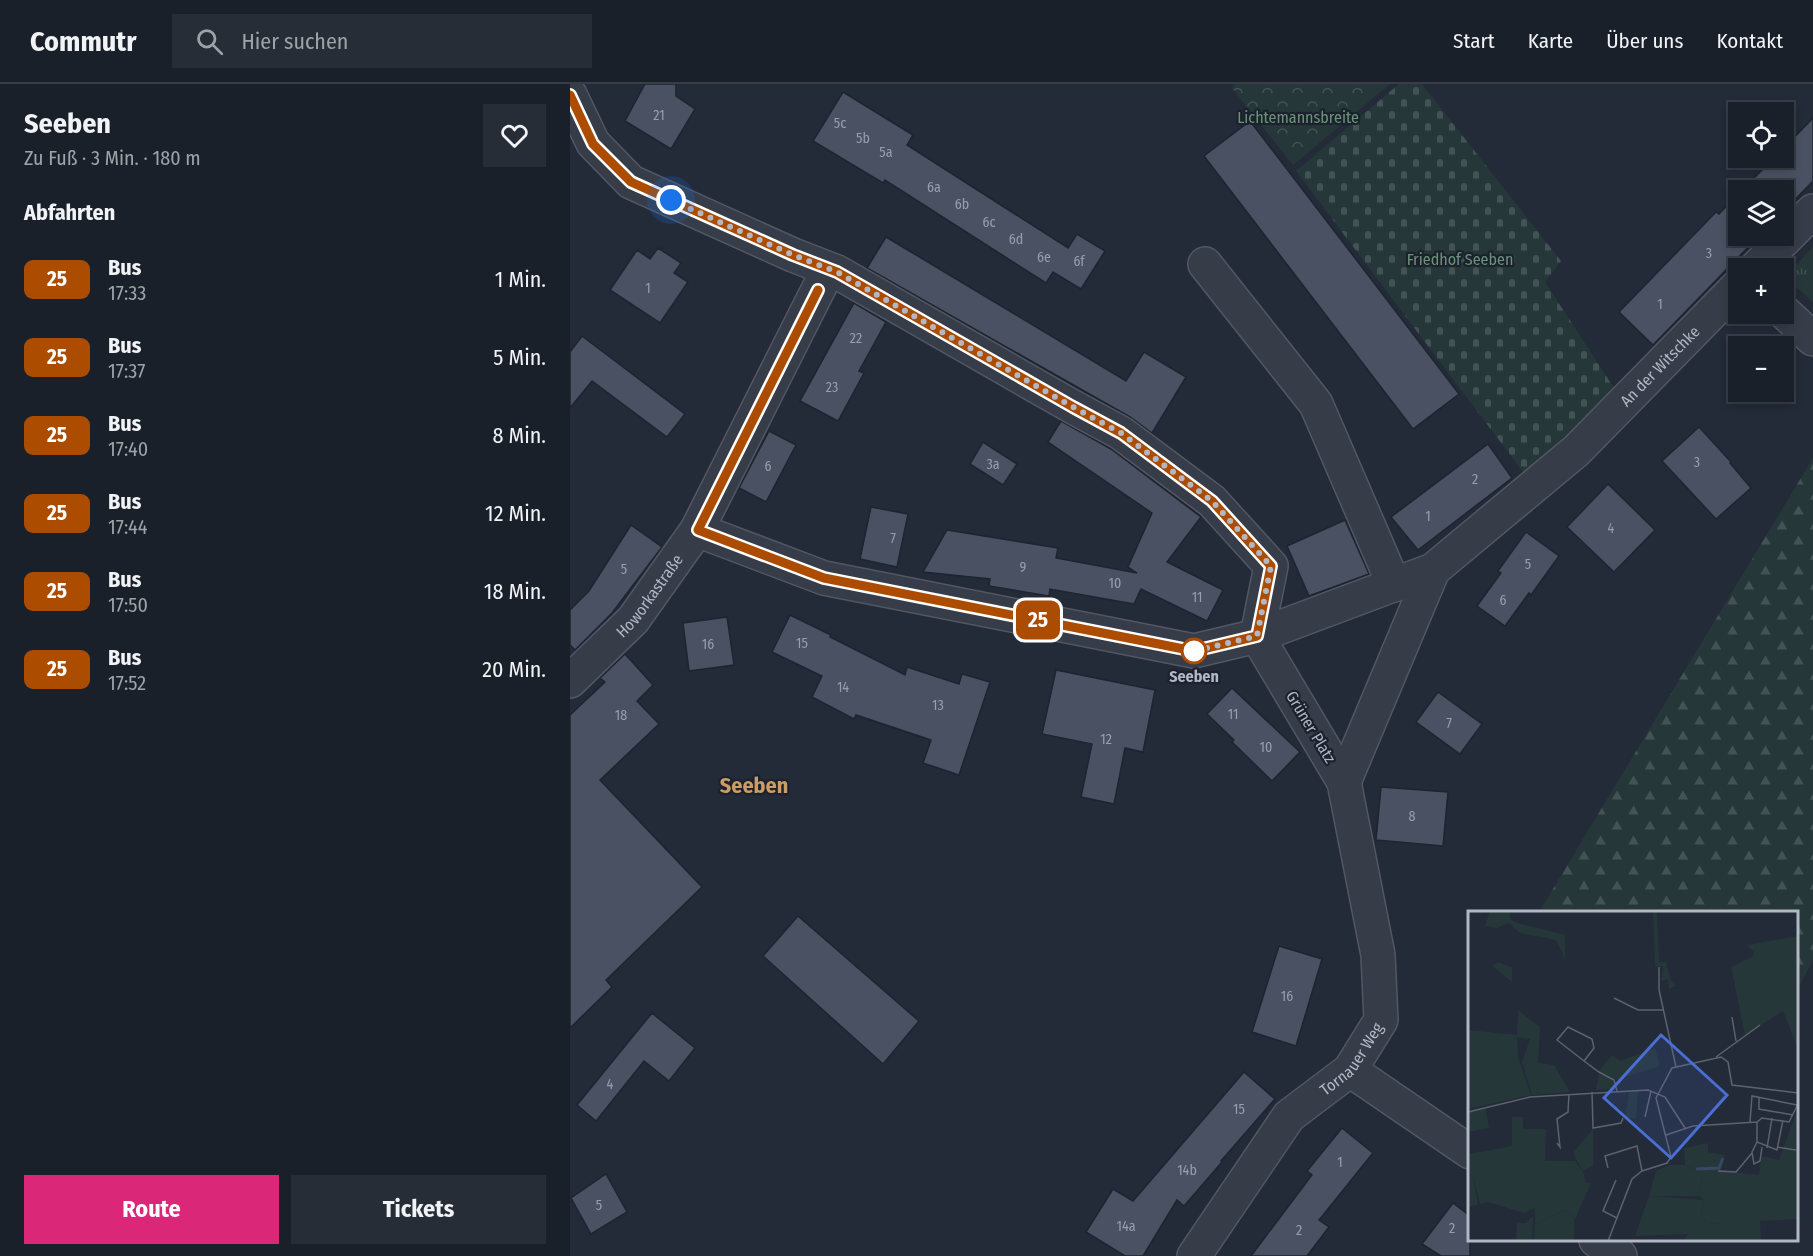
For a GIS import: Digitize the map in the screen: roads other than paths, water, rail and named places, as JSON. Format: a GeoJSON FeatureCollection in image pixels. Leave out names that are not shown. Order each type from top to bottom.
{"type":"FeatureCollection","features":[{"type":"Feature","properties":{"kind":"street"},"geometry":{"type":"LineString","coordinates":[[570,95],[593,144],[631,182],[833,271],[1121,433],[1212,501],[1271,566],[1257,636],[1194,651],[824,578],[698,530]]}},
{"type":"Feature","properties":{"kind":"street"},"geometry":{"type":"LineString","coordinates":[[1766,258],[1813,211]]}},
{"type":"Feature","properties":{"kind":"street"},"geometry":{"type":"LineString","coordinates":[[1205,264],[1316,404],[1394,585]]}},
{"type":"Feature","properties":{"kind":"street","name":"Howorkastraße"},"geometry":{"type":"LineString","coordinates":[[570,681],[633,620],[698,530],[833,271]]}},
{"type":"Feature","properties":{"kind":"street","name":"An der Witschke"},"geometry":{"type":"LineString","coordinates":[[1581,446],[1728,296]]}},
{"type":"Feature","properties":{"kind":"street"},"geometry":{"type":"LineString","coordinates":[[1794,321],[1813,339]]}},
{"type":"Feature","properties":{"kind":"street","name":"Grüner Platz"},"geometry":{"type":"LineString","coordinates":[[1344,782],[1257,636],[1433,570],[1581,446]]}},
{"type":"Feature","properties":{"kind":"street","name":"Grüner Platz"},"geometry":{"type":"LineString","coordinates":[[1344,782],[1433,570]]}},
{"type":"Feature","properties":{"kind":"street","name":"Tornauer Weg"},"geometry":{"type":"LineString","coordinates":[[1194,1256],[1288,1116],[1350,1070],[1381,1020],[1378,955],[1344,782]]}},
{"type":"Feature","properties":{"kind":"street"},"geometry":{"type":"LineString","coordinates":[[1350,1070],[1468,1151]]}},
{"type":"Feature","properties":{"kind":"street"},"geometry":{"type":"LineString","coordinates":[[1599,1241],[1620,1256]]}},
{"type":"Feature","properties":{"kind":"place","name":"Seeben"},"geometry":{"type":"Point","coordinates":[1194,651]}},
{"type":"Feature","properties":{"kind":"district","name":"Seeben"},"geometry":{"type":"Point","coordinates":[754,785]}},
{"type":"Feature","properties":{"kind":"park label","name":"Lichtemannsbreite"},"geometry":{"type":"Point","coordinates":[1298,117]}},
{"type":"Feature","properties":{"kind":"park label","name":"Friedhof Seeben"},"geometry":{"type":"Point","coordinates":[1460,259]}}]}
